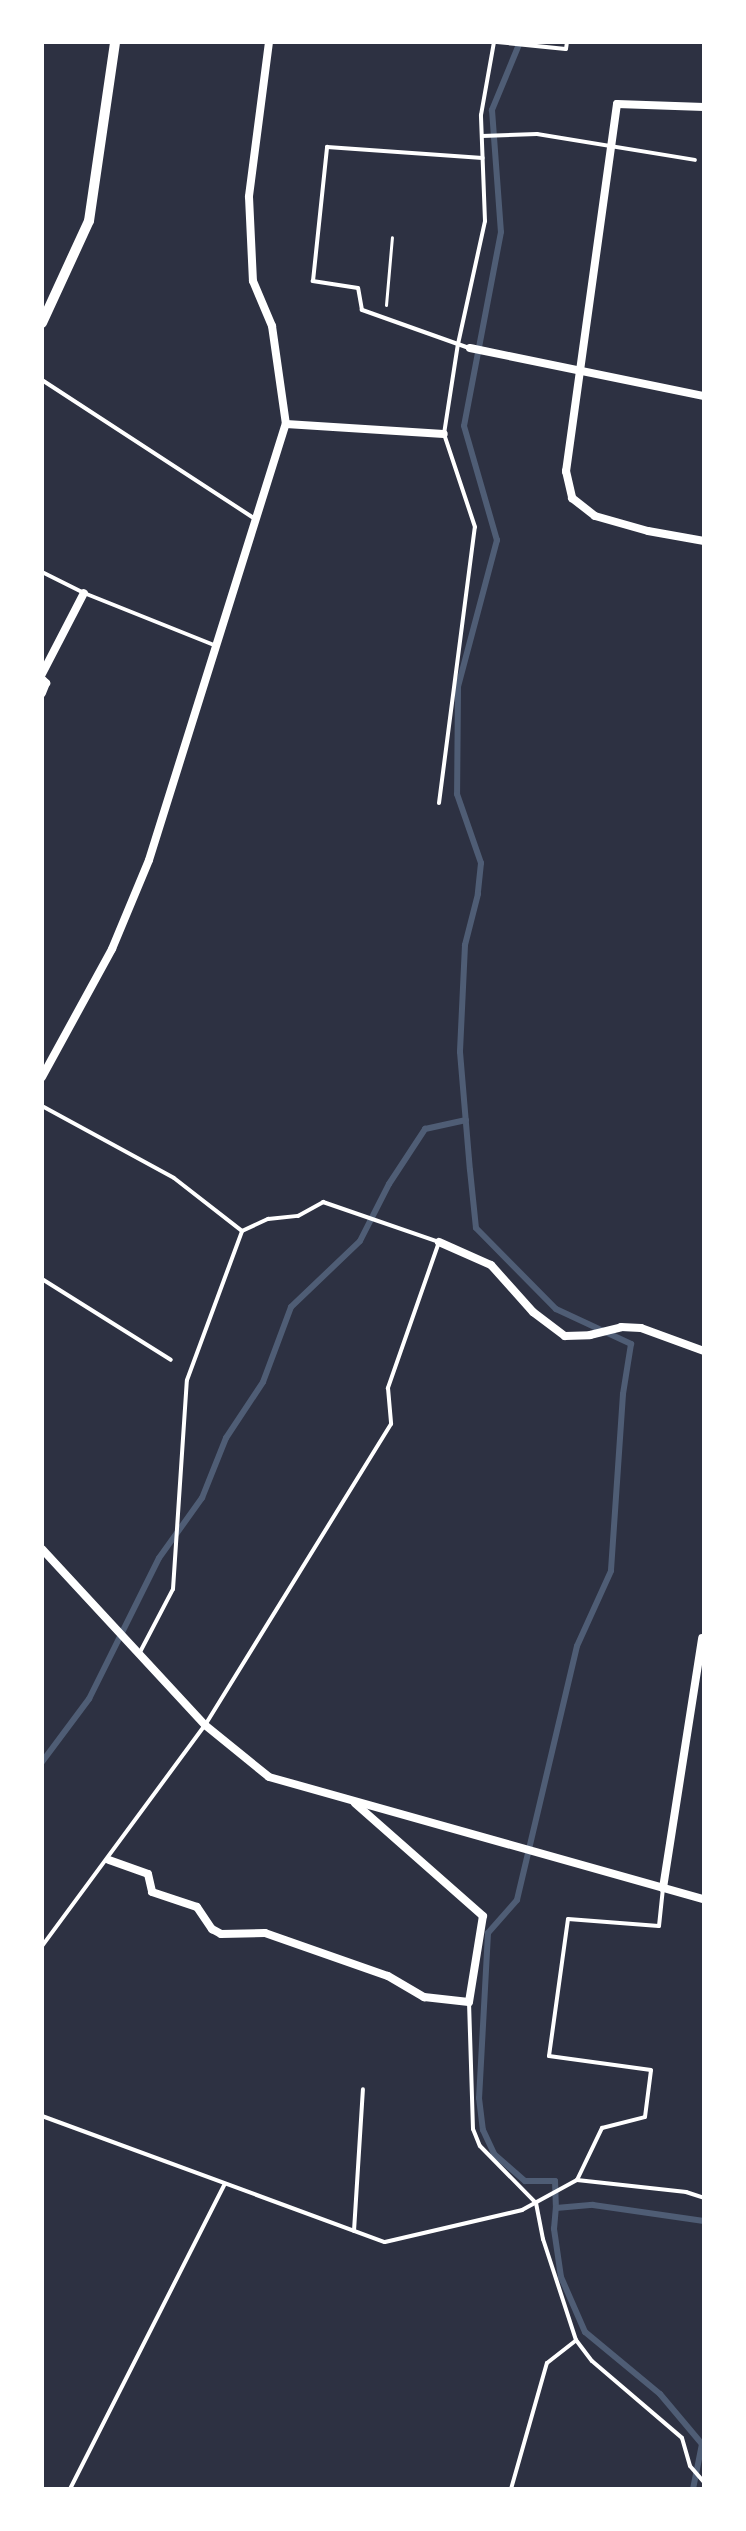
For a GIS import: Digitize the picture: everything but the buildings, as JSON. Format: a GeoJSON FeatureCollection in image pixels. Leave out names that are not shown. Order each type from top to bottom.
{"type":"FeatureCollection","features":[{"type":"Feature","properties":{"kind":"street"},"geometry":{"type":"LineString","coordinates":[[42,323],[89,221],[115,42]]}},
{"type":"Feature","properties":{"kind":"street"},"geometry":{"type":"LineString","coordinates":[[42,1077],[112,949],[149,860],[214,645],[286,424],[272,326],[253,281],[249,197],[269,42]]}},
{"type":"Feature","properties":{"kind":"street"},"geometry":{"type":"LineString","coordinates":[[704,107],[617,104],[583,370],[566,471],[572,498],[595,516],[648,531],[704,541]]}},
{"type":"Feature","properties":{"kind":"street"},"geometry":{"type":"LineString","coordinates":[[470,348],[704,396]]}},
{"type":"Feature","properties":{"kind":"street"},"geometry":{"type":"LineString","coordinates":[[286,424],[444,434]]}},
{"type":"Feature","properties":{"kind":"street"},"geometry":{"type":"LineString","coordinates":[[42,693],[46,683],[42,677],[84,593]]}},
{"type":"Feature","properties":{"kind":"street"},"geometry":{"type":"LineString","coordinates":[[439,1242],[491,1265],[533,1312],[565,1336],[641,1328],[704,1351]]}},
{"type":"Feature","properties":{"kind":"street"},"geometry":{"type":"LineString","coordinates":[[42,1549],[138,1657],[205,1725],[269,1777],[704,1899]]}},
{"type":"Feature","properties":{"kind":"street"},"geometry":{"type":"LineString","coordinates":[[663,1888],[702,1638]]}},
{"type":"Feature","properties":{"kind":"street"},"geometry":{"type":"LineString","coordinates":[[109,1860],[148,1874],[152,1892],[197,1907],[212,1929],[221,1934],[265,1933],[388,1976],[424,1997],[469,2002],[483,1916],[352,1801]]}},
{"type":"Feature","properties":{"kind":"lane"},"geometry":{"type":"LineString","coordinates":[[439,803],[475,527],[444,434],[458,344],[485,221],[481,115],[496,42],[566,49],[567,42]]}},
{"type":"Feature","properties":{"kind":"lane"},"geometry":{"type":"LineString","coordinates":[[482,136],[537,134],[695,160]]}},
{"type":"Feature","properties":{"kind":"lane"},"geometry":{"type":"LineString","coordinates":[[470,348],[362,310],[358,288],[313,281],[327,147],[483,158]]}},
{"type":"Feature","properties":{"kind":"lane"},"geometry":{"type":"LineString","coordinates":[[42,380],[255,519]]}},
{"type":"Feature","properties":{"kind":"lane"},"geometry":{"type":"LineString","coordinates":[[42,572],[84,593],[214,645]]}},
{"type":"Feature","properties":{"kind":"lane"},"geometry":{"type":"LineString","coordinates":[[42,1106],[174,1178],[242,1231]]}},
{"type":"Feature","properties":{"kind":"lane"},"geometry":{"type":"LineString","coordinates":[[42,1946],[109,1860],[205,1725],[391,1424],[388,1388],[439,1242],[323,1202],[298,1216],[268,1219],[242,1231],[187,1380],[173,1589],[138,1657]]}},
{"type":"Feature","properties":{"kind":"lane"},"geometry":{"type":"LineString","coordinates":[[42,1279],[171,1360]]}},
{"type":"Feature","properties":{"kind":"lane"},"geometry":{"type":"LineString","coordinates":[[42,2116],[385,2242],[522,2210],[577,2180],[602,2128],[645,2117],[651,2070],[549,2056],[568,1919],[659,1926],[663,1888]]}},
{"type":"Feature","properties":{"kind":"lane"},"geometry":{"type":"LineString","coordinates":[[469,2002],[473,2129],[480,2146],[536,2203],[543,2239],[576,2340],[592,2361],[682,2438],[690,2466],[703,2481]]}},
{"type":"Feature","properties":{"kind":"lane"},"geometry":{"type":"LineString","coordinates":[[354,2231],[363,2089]]}},
{"type":"Feature","properties":{"kind":"lane"},"geometry":{"type":"LineString","coordinates":[[577,2180],[686,2192],[704,2198]]}},
{"type":"Feature","properties":{"kind":"lane"},"geometry":{"type":"LineString","coordinates":[[70,2489],[225,2184]]}},
{"type":"Feature","properties":{"kind":"lane"},"geometry":{"type":"LineString","coordinates":[[511,2489],[547,2363],[576,2340]]}},
{"type":"Feature","properties":{"kind":"path"},"geometry":{"type":"LineString","coordinates":[[384,318],[392,237]]}},
{"type":"Feature","properties":{"kind":"waterway"},"geometry":{"type":"LineString","coordinates":[[520,42],[492,110],[501,232],[464,426],[497,540],[458,687],[457,794],[481,863],[478,894],[465,945],[460,1052],[470,1170],[476,1228],[556,1309],[631,1344],[623,1394],[611,1571],[577,1646],[517,1900],[488,1933],[479,2098],[483,2130],[494,2154],[525,2181],[555,2181],[556,2208]]}},
{"type":"Feature","properties":{"kind":"waterway"},"geometry":{"type":"LineString","coordinates":[[42,1762],[89,1699],[159,1558],[202,1498],[226,1438],[263,1382],[291,1307],[360,1241],[389,1184],[425,1129],[466,1120]]}},
{"type":"Feature","properties":{"kind":"waterway"},"geometry":{"type":"LineString","coordinates":[[693,2489],[702,2444],[660,2394],[585,2332],[561,2277],[554,2229],[556,2208],[593,2205],[704,2221]]}}]}
